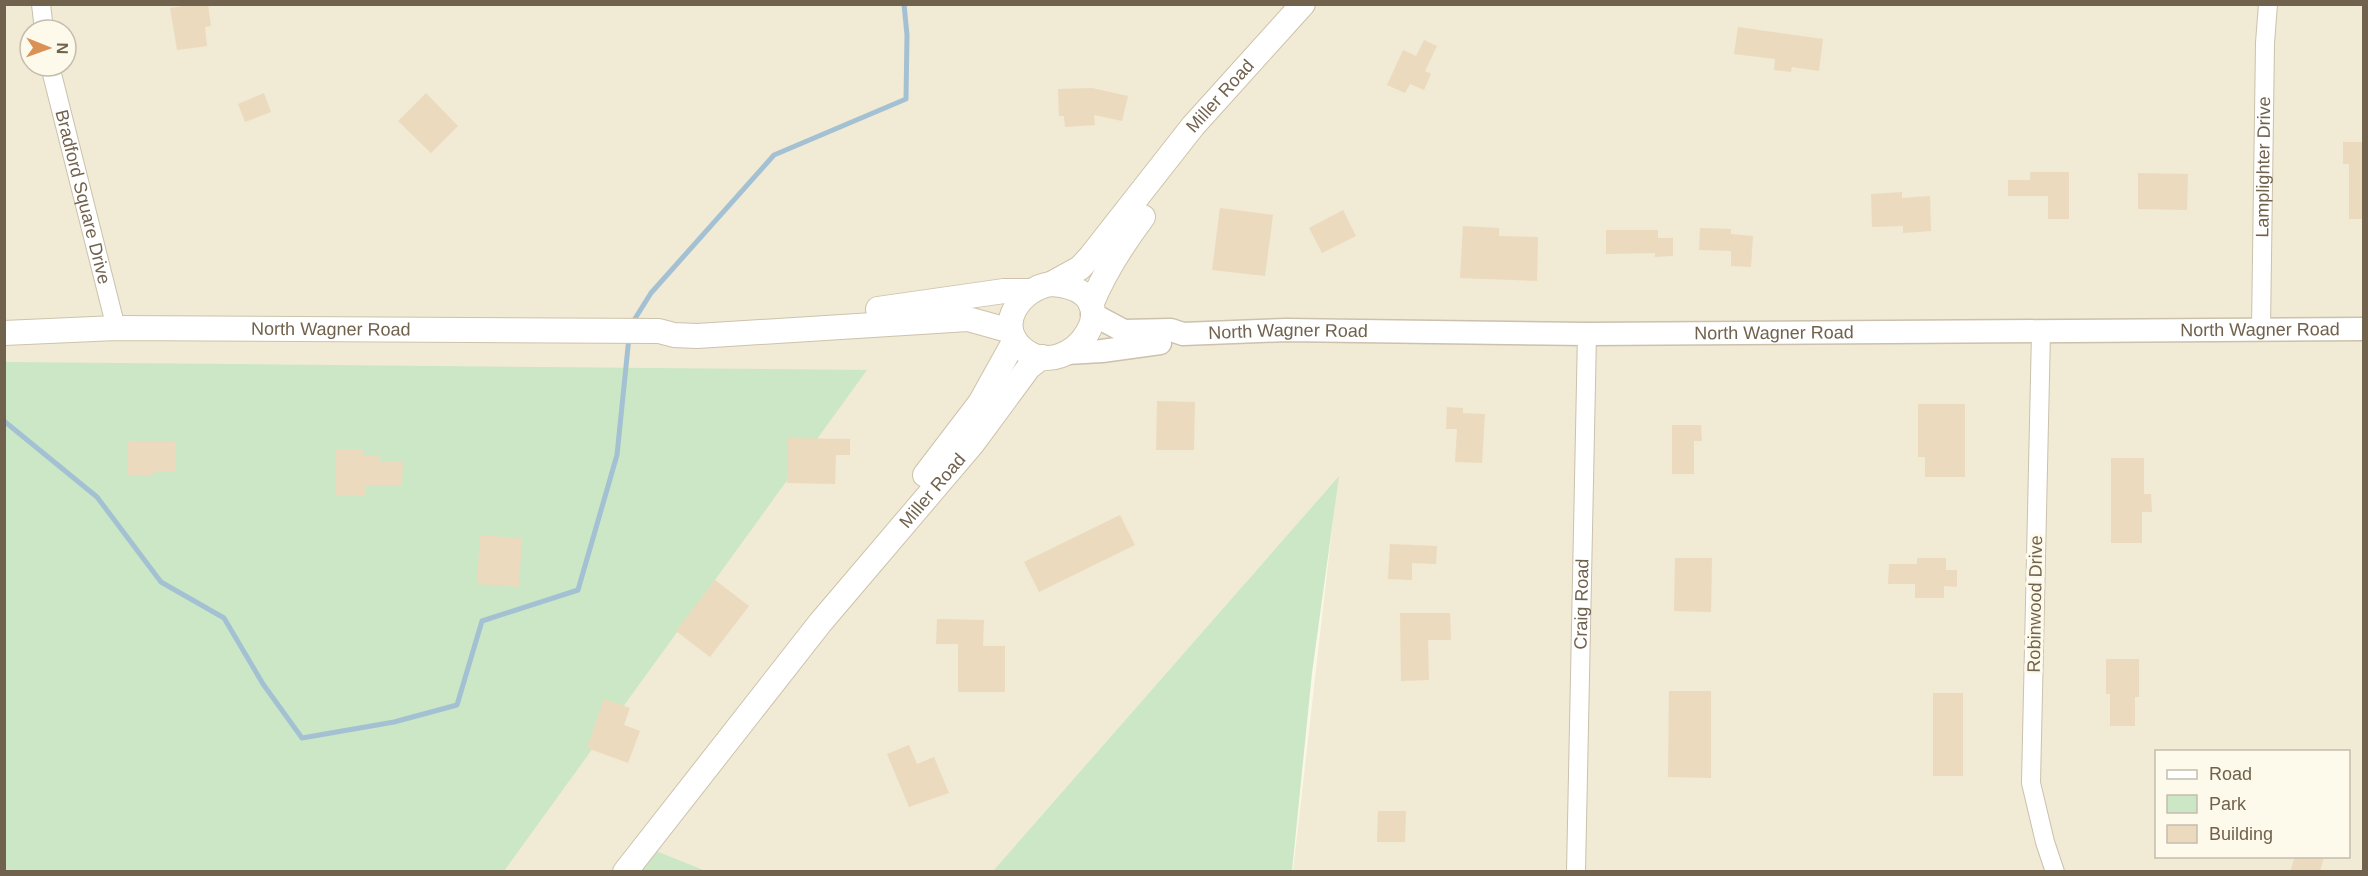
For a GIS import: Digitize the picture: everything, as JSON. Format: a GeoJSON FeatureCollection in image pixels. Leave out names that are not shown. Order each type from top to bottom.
{"type":"FeatureCollection","features":[{"type":"Feature","properties":{"kind":"main road","name":"Miller Road"},"geometry":{"type":"LineString","coordinates":[[1041,287],[1080,268],[1193,126],[1303,4]]}},
{"type":"Feature","properties":{"kind":"main road","name":"Miller Road"},"geometry":{"type":"LineString","coordinates":[[1091,310],[1099,285],[1124,242],[1242,87],[1272,41]]}},
{"type":"Feature","properties":{"kind":"main road"},"geometry":{"type":"LineString","coordinates":[[1062,285],[1081,290],[1091,310],[1091,326],[1086,337],[1079,345],[1066,353],[1042,357],[1024,350],[1013,336],[1011,320],[1020,299],[1041,287],[1062,285]]}},
{"type":"Feature","properties":{"kind":"main road","name":"North Wagner Road"},"geometry":{"type":"LineString","coordinates":[[651,331],[677,324],[899,307],[1041,287]]}},
{"type":"Feature","properties":{"kind":"main road","name":"North Wagner Road"},"geometry":{"type":"LineString","coordinates":[[4,333],[116,328],[651,331],[697,336],[968,319],[1013,336]]}},
{"type":"Feature","properties":{"kind":"main road","name":"Miller Road"},"geometry":{"type":"LineString","coordinates":[[820,623],[832,597],[980,403],[1013,336]]}},
{"type":"Feature","properties":{"kind":"main road","name":"Miller Road"},"geometry":{"type":"LineString","coordinates":[[625,872],[820,623],[973,443],[1029,367],[1042,357]]}},
{"type":"Feature","properties":{"kind":"street","name":"Lamplighter Drive"},"geometry":{"type":"LineString","coordinates":[[2261,329],[2265,43],[2268,4]]}},
{"type":"Feature","properties":{"kind":"street","name":"Bradford Square Drive"},"geometry":{"type":"LineString","coordinates":[[53,78],[116,328]]}},
{"type":"Feature","properties":{"kind":"street","name":"North Wagner Road"},"geometry":{"type":"LineString","coordinates":[[1091,310],[1124,331],[1170,330],[1183,334],[1286,330],[1587,334],[2364,329]]}},
{"type":"Feature","properties":{"kind":"street","name":"Robinwood Drive"},"geometry":{"type":"LineString","coordinates":[[2041,332],[2031,783],[2045,842],[2055,872]]}},
{"type":"Feature","properties":{"kind":"street","name":"North Wagner Road"},"geometry":{"type":"LineString","coordinates":[[1066,353],[1102,351],[1174,340],[1183,334]]}},
{"type":"Feature","properties":{"kind":"street","name":"Craig Road"},"geometry":{"type":"LineString","coordinates":[[1576,872],[1587,334]]}},
{"type":"Feature","properties":{"kind":"shaded area"},"geometry":{"type":"Polygon","coordinates":[[[5,5],[2363,5],[2363,871],[1293,871],[1338,477],[993,871],[706,871],[644,846],[624,872],[5,872],[5,5]]]}},
{"type":"Feature","properties":{"kind":"green space"},"geometry":{"type":"Polygon","coordinates":[[[5,362],[867,370],[504,871],[5,872],[5,362]]]}},
{"type":"Feature","properties":{"kind":"green space"},"geometry":{"type":"Polygon","coordinates":[[[1339,476],[1312,673],[1292,871],[993,871],[1339,476]]]}},
{"type":"Feature","properties":{"kind":"green space"},"geometry":{"type":"Polygon","coordinates":[[[644,846],[706,871],[625,872],[644,846]]]}},
{"type":"Feature","properties":{"kind":"building"},"geometry":{"type":"Polygon","coordinates":[[[208,4],[211,26],[205,27],[207,46],[177,50],[170,8],[208,4]]]}},
{"type":"Feature","properties":{"kind":"building"},"geometry":{"type":"Polygon","coordinates":[[[1738,27],[1823,39],[1819,71],[1792,67],[1791,72],[1774,70],[1775,59],[1734,54],[1738,27]]]}},
{"type":"Feature","properties":{"kind":"building"},"geometry":{"type":"Polygon","coordinates":[[[1424,40],[1437,46],[1425,71],[1431,74],[1424,90],[1410,84],[1405,93],[1387,85],[1403,50],[1416,56],[1424,40]]]}},
{"type":"Feature","properties":{"kind":"building"},"geometry":{"type":"Polygon","coordinates":[[[1092,88],[1128,96],[1122,121],[1094,115],[1095,125],[1065,127],[1064,116],[1059,116],[1058,89],[1092,88]]]}},
{"type":"Feature","properties":{"kind":"building"},"geometry":{"type":"Polygon","coordinates":[[[264,93],[271,112],[245,122],[238,104],[264,93]]]}},
{"type":"Feature","properties":{"kind":"building"},"geometry":{"type":"Polygon","coordinates":[[[426,93],[458,126],[431,153],[398,121],[426,93]]]}},
{"type":"Feature","properties":{"kind":"building"},"geometry":{"type":"Polygon","coordinates":[[[2343,142],[2364,142],[2364,219],[2349,219],[2349,164],[2343,164],[2343,142]]]}},
{"type":"Feature","properties":{"kind":"building"},"geometry":{"type":"Polygon","coordinates":[[[2030,172],[2069,172],[2069,219],[2048,219],[2048,196],[2008,196],[2008,180],[2030,180],[2030,172]]]}},
{"type":"Feature","properties":{"kind":"building"},"geometry":{"type":"Polygon","coordinates":[[[2138,173],[2188,174],[2187,210],[2138,209],[2138,173]]]}},
{"type":"Feature","properties":{"kind":"building"},"geometry":{"type":"Polygon","coordinates":[[[1902,192],[1902,198],[1930,196],[1931,231],[1903,233],[1903,226],[1872,227],[1871,194],[1902,192]]]}},
{"type":"Feature","properties":{"kind":"building"},"geometry":{"type":"Polygon","coordinates":[[[1220,208],[1273,215],[1265,276],[1212,270],[1220,208]]]}},
{"type":"Feature","properties":{"kind":"building"},"geometry":{"type":"Polygon","coordinates":[[[1343,210],[1356,236],[1322,253],[1309,228],[1343,210]]]}},
{"type":"Feature","properties":{"kind":"building"},"geometry":{"type":"Polygon","coordinates":[[[1463,226],[1499,228],[1499,236],[1538,237],[1537,281],[1460,278],[1463,226]]]}},
{"type":"Feature","properties":{"kind":"building"},"geometry":{"type":"Polygon","coordinates":[[[1700,228],[1731,229],[1731,234],[1753,236],[1751,267],[1731,266],[1731,251],[1699,250],[1700,228]]]}},
{"type":"Feature","properties":{"kind":"building"},"geometry":{"type":"Polygon","coordinates":[[[1606,230],[1658,230],[1658,238],[1673,238],[1673,256],[1655,257],[1655,253],[1606,254],[1606,230]]]}},
{"type":"Feature","properties":{"kind":"building"},"geometry":{"type":"Polygon","coordinates":[[[1157,401],[1195,402],[1194,450],[1156,450],[1157,401]]]}},
{"type":"Feature","properties":{"kind":"building"},"geometry":{"type":"Polygon","coordinates":[[[1918,404],[1965,404],[1965,477],[1925,477],[1925,457],[1918,457],[1918,404]]]}},
{"type":"Feature","properties":{"kind":"building"},"geometry":{"type":"Polygon","coordinates":[[[1447,407],[1463,408],[1463,413],[1485,414],[1482,463],[1455,462],[1457,429],[1446,429],[1447,407]]]}},
{"type":"Feature","properties":{"kind":"building"},"geometry":{"type":"Polygon","coordinates":[[[1672,425],[1701,425],[1702,441],[1694,441],[1694,474],[1672,474],[1672,425]]]}},
{"type":"Feature","properties":{"kind":"building"},"geometry":{"type":"Polygon","coordinates":[[[788,438],[850,439],[850,455],[836,455],[835,484],[787,483],[788,438]]]}},
{"type":"Feature","properties":{"kind":"building"},"geometry":{"type":"Polygon","coordinates":[[[128,441],[176,442],[176,472],[153,471],[153,476],[128,476],[128,441]]]}},
{"type":"Feature","properties":{"kind":"building"},"geometry":{"type":"Polygon","coordinates":[[[336,449],[364,449],[364,455],[380,455],[380,461],[403,462],[402,485],[366,485],[366,495],[336,495],[336,449]]]}},
{"type":"Feature","properties":{"kind":"building"},"geometry":{"type":"Polygon","coordinates":[[[2111,458],[2144,458],[2144,494],[2151,494],[2152,512],[2142,512],[2142,543],[2111,543],[2111,458]]]}},
{"type":"Feature","properties":{"kind":"building"},"geometry":{"type":"Polygon","coordinates":[[[1120,515],[1135,545],[1039,592],[1024,562],[1120,515]]]}},
{"type":"Feature","properties":{"kind":"building"},"geometry":{"type":"Polygon","coordinates":[[[480,535],[522,538],[519,587],[477,584],[480,535]]]}},
{"type":"Feature","properties":{"kind":"building"},"geometry":{"type":"Polygon","coordinates":[[[1390,544],[1437,546],[1436,564],[1412,563],[1412,580],[1388,579],[1390,544]]]}},
{"type":"Feature","properties":{"kind":"building"},"geometry":{"type":"Polygon","coordinates":[[[1675,558],[1712,558],[1711,612],[1674,611],[1675,558]]]}},
{"type":"Feature","properties":{"kind":"building"},"geometry":{"type":"Polygon","coordinates":[[[1917,558],[1946,558],[1946,570],[1957,570],[1957,587],[1944,586],[1944,598],[1915,598],[1915,584],[1888,584],[1889,564],[1917,564],[1917,558]]]}},
{"type":"Feature","properties":{"kind":"building"},"geometry":{"type":"Polygon","coordinates":[[[715,580],[749,606],[710,657],[676,631],[715,580]]]}},
{"type":"Feature","properties":{"kind":"building"},"geometry":{"type":"Polygon","coordinates":[[[1400,613],[1450,613],[1451,640],[1428,640],[1429,680],[1401,681],[1400,613]]]}},
{"type":"Feature","properties":{"kind":"building"},"geometry":{"type":"Polygon","coordinates":[[[937,619],[984,620],[983,646],[1005,646],[1005,692],[958,692],[958,644],[936,644],[937,619]]]}},
{"type":"Feature","properties":{"kind":"building"},"geometry":{"type":"Polygon","coordinates":[[[2106,659],[2139,659],[2139,697],[2135,697],[2135,726],[2110,726],[2110,694],[2106,694],[2106,659]]]}},
{"type":"Feature","properties":{"kind":"building"},"geometry":{"type":"Polygon","coordinates":[[[1669,691],[1711,691],[1711,778],[1668,777],[1669,691]]]}},
{"type":"Feature","properties":{"kind":"building"},"geometry":{"type":"Polygon","coordinates":[[[1933,693],[1963,693],[1963,776],[1933,776],[1933,693]]]}},
{"type":"Feature","properties":{"kind":"building"},"geometry":{"type":"Polygon","coordinates":[[[604,699],[630,708],[624,725],[640,731],[628,763],[587,748],[604,699]]]}},
{"type":"Feature","properties":{"kind":"building"},"geometry":{"type":"Polygon","coordinates":[[[909,745],[917,764],[934,757],[949,793],[909,807],[887,754],[909,745]]]}},
{"type":"Feature","properties":{"kind":"building"},"geometry":{"type":"Polygon","coordinates":[[[1378,811],[1406,811],[1405,842],[1377,842],[1378,811]]]}},
{"type":"Feature","properties":{"kind":"building"},"geometry":{"type":"Polygon","coordinates":[[[2294,858],[2324,858],[2320,872],[2290,872],[2294,858]]]}},
{"type":"Feature","properties":{"kind":"waterway"},"geometry":{"type":"LineString","coordinates":[[631,325],[651,293],[774,155],[906,99],[907,35],[904,4]]}},
{"type":"Feature","properties":{"kind":"waterway"},"geometry":{"type":"LineString","coordinates":[[4,421],[97,497],[161,582],[224,618],[263,684],[302,738],[394,722],[457,705],[482,621],[578,590],[617,455],[629,337]]}}]}
